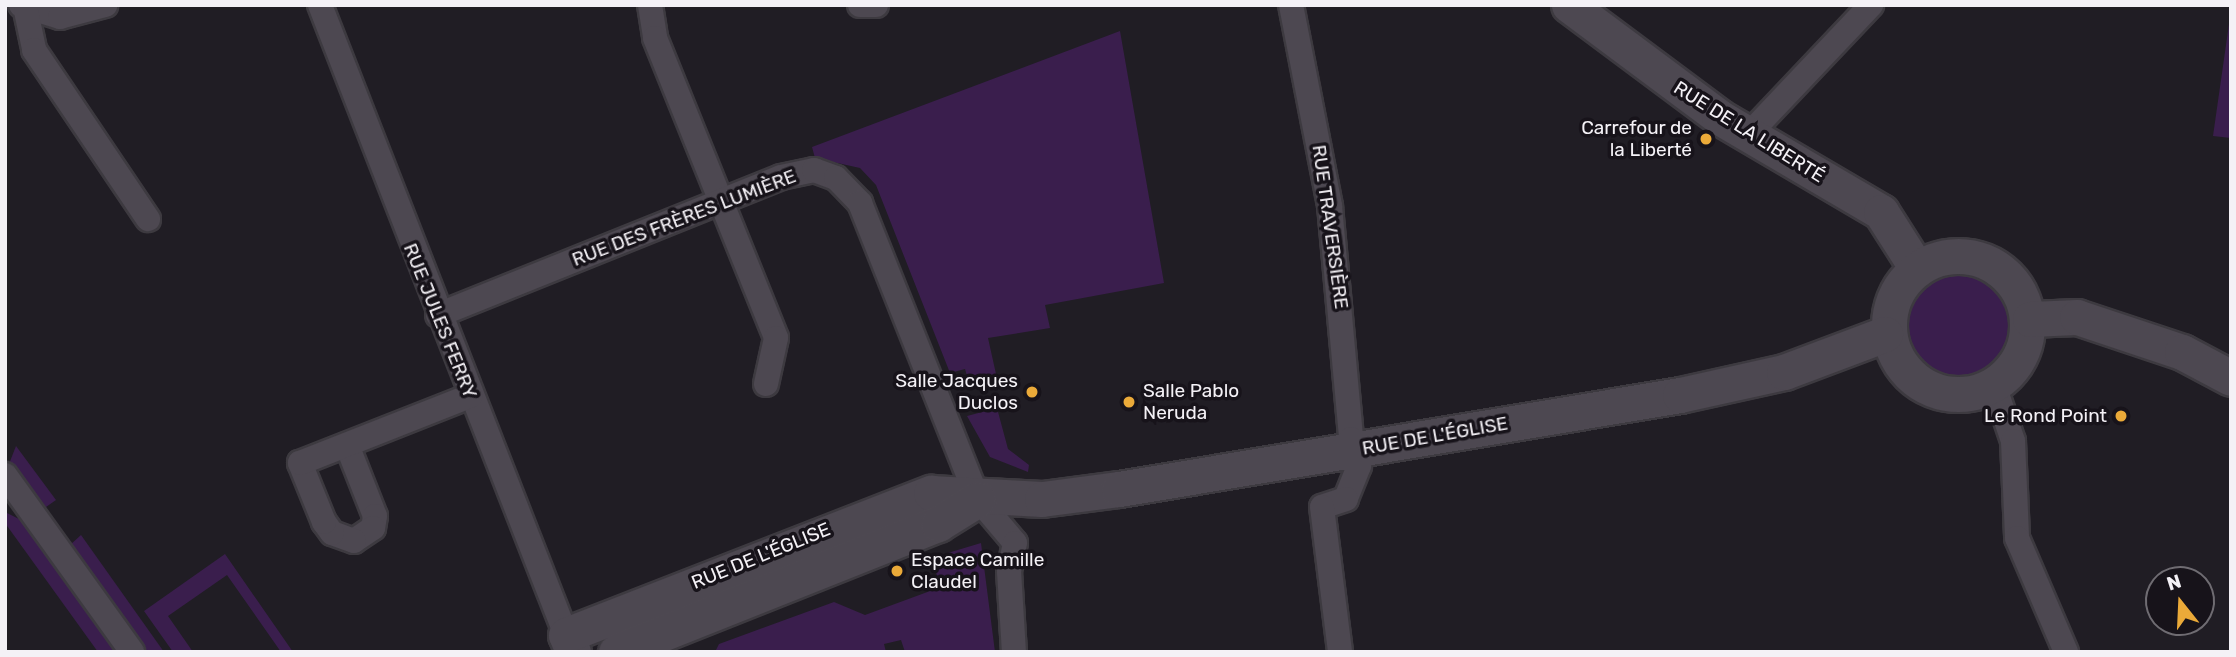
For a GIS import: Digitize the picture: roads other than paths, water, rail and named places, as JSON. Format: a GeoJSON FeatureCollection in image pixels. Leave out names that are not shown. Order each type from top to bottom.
{"type":"FeatureCollection","features":[{"type":"Feature","properties":{"kind":"street"},"geometry":{"type":"LineString","coordinates":[[105,5],[60,17],[23,8],[34,50],[148,219]]}},
{"type":"Feature","properties":{"kind":"street","name":"RUE JULES FERRY"},"geometry":{"type":"LineString","coordinates":[[320,5],[438,315],[569,643]]}},
{"type":"Feature","properties":{"kind":"street"},"geometry":{"type":"LineString","coordinates":[[650,5],[655,38],[776,338],[766,384]]}},
{"type":"Feature","properties":{"kind":"street"},"geometry":{"type":"LineString","coordinates":[[860,5],[876,5]]}},
{"type":"Feature","properties":{"kind":"street","name":"RUE TRAVERSIÈRE"},"geometry":{"type":"LineString","coordinates":[[1291,5],[1330,206],[1354,450],[1359,475],[1346,499],[1322,507],[1340,652]]}},
{"type":"Feature","properties":{"kind":"street","name":"RUE DE LA LIBERTÉ"},"geometry":{"type":"LineString","coordinates":[[1569,5],[1643,65],[1749,134],[1881,212],[1916,267]]}},
{"type":"Feature","properties":{"kind":"street"},"geometry":{"type":"LineString","coordinates":[[1749,134],[1871,5]]}},
{"type":"Feature","properties":{"kind":"street","name":"RUE DES FRÈRES LUMIÈRE"},"geometry":{"type":"LineString","coordinates":[[438,315],[721,201],[814,170],[849,187],[978,499],[1015,543],[1009,571],[1014,652]]}},
{"type":"Feature","properties":{"kind":"street"},"geometry":{"type":"LineString","coordinates":[[1952,257],[1991,265],[2021,296],[2030,319],[2022,358],[1995,387],[1973,393],[1929,382],[1898,358],[1885,334],[1892,295],[1916,267],[1952,257]]}},
{"type":"Feature","properties":{"kind":"street"},"geometry":{"type":"LineString","coordinates":[[2030,319],[2077,317],[2182,352],[2231,377]]}},
{"type":"Feature","properties":{"kind":"street","name":"RUE DE L'ÉGLISE"},"geometry":{"type":"LineString","coordinates":[[569,643],[894,503],[931,493],[978,499],[1119,489],[1354,450],[1680,395],[1784,372],[1885,334]]}},
{"type":"Feature","properties":{"kind":"street"},"geometry":{"type":"LineString","coordinates":[[1995,387],[2013,442],[2017,538],[2066,652]]}},
{"type":"Feature","properties":{"kind":"street"},"geometry":{"type":"LineString","coordinates":[[347,445],[470,396]]}},
{"type":"Feature","properties":{"kind":"street"},"geometry":{"type":"LineString","coordinates":[[7,480],[132,652]]}},
{"type":"Feature","properties":{"kind":"street","name":"RUE DE L'ÉGLISE"},"geometry":{"type":"LineString","coordinates":[[616,652],[938,524],[978,499]]}},
{"type":"Feature","properties":{"kind":"place","name":"Carrefour de la Liberté"},"geometry":{"type":"Point","coordinates":[1706,139]}},
{"type":"Feature","properties":{"kind":"place","name":"Salle Jacques Duclos"},"geometry":{"type":"Point","coordinates":[1032,392]}},
{"type":"Feature","properties":{"kind":"place","name":"Salle Pablo Neruda"},"geometry":{"type":"Point","coordinates":[1129,402]}},
{"type":"Feature","properties":{"kind":"place","name":"Le Rond Point"},"geometry":{"type":"Point","coordinates":[2121,416]}},
{"type":"Feature","properties":{"kind":"place","name":"Espace Camille Claudel"},"geometry":{"type":"Point","coordinates":[897,571]}}]}
